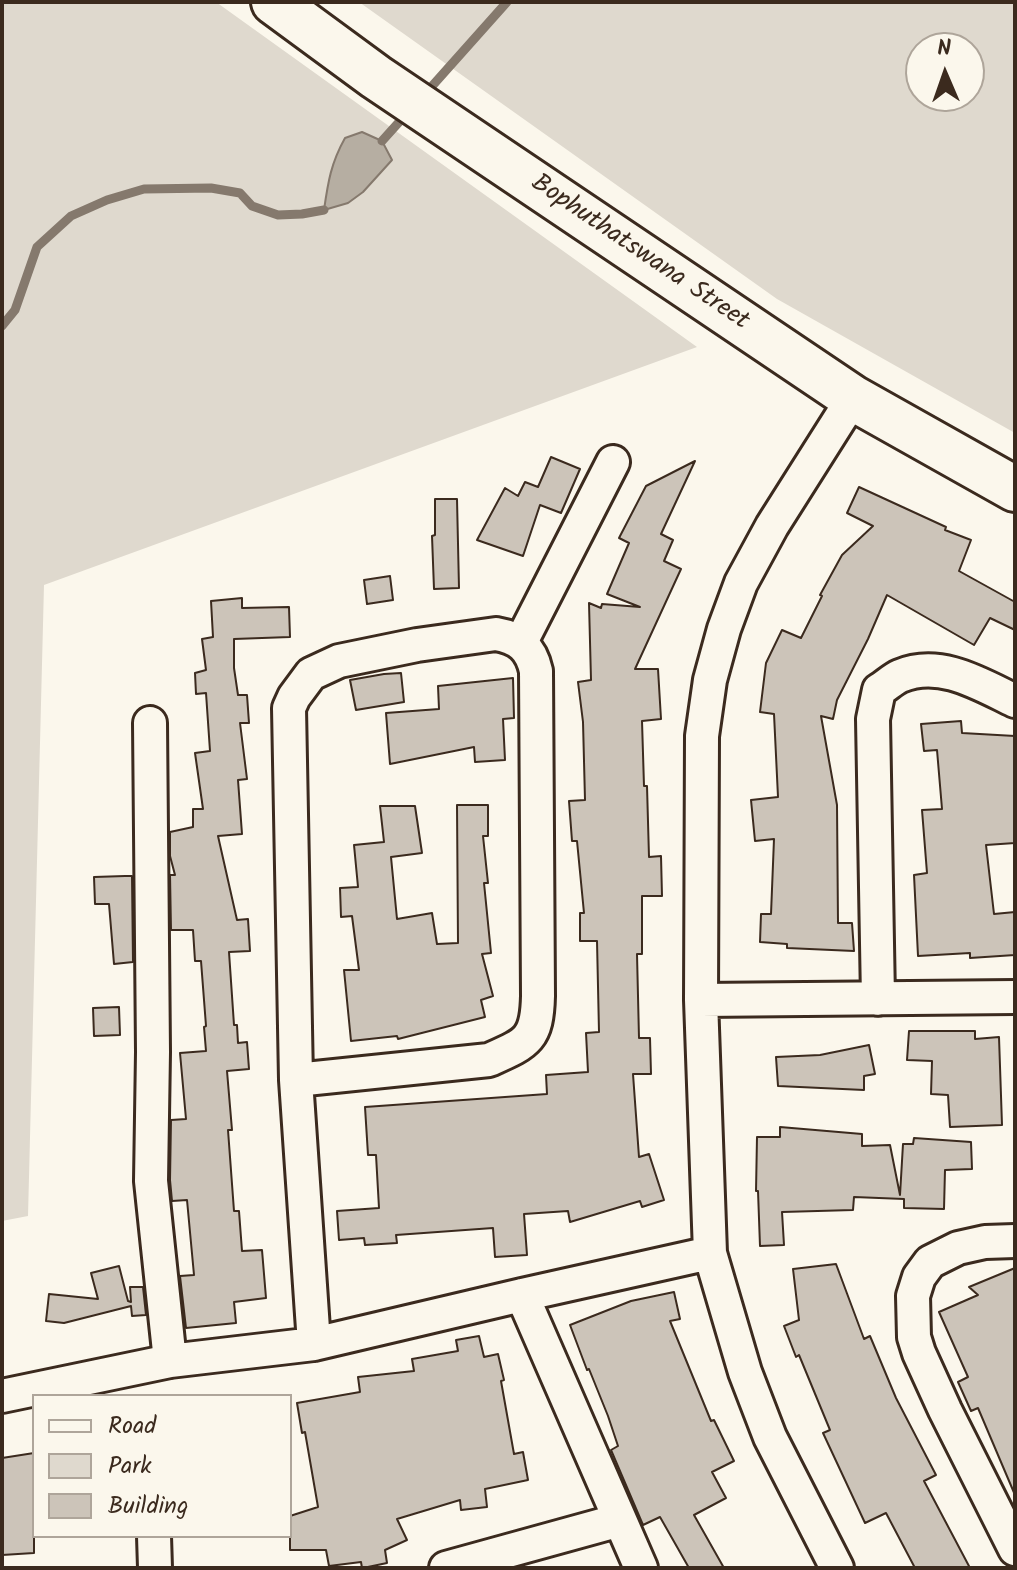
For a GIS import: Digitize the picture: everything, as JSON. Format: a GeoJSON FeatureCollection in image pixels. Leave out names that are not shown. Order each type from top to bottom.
{"type":"FeatureCollection","features":[{"type":"Feature","properties":{"kind":"street","name":"Bophuthatswana Street"},"geometry":{"type":"LineString","coordinates":[[274,2],[376,77],[853,398],[1015,489]]}},
{"type":"Feature","properties":{"kind":"street"},"geometry":{"type":"LineString","coordinates":[[837,1568],[770,1437],[745,1372],[710,1253],[701,1000],[702,736],[710,680],[734,600],[753,558],[853,398]]}},
{"type":"Feature","properties":{"kind":"street"},"geometry":{"type":"LineString","coordinates":[[521,642],[613,462]]}},
{"type":"Feature","properties":{"kind":"street"},"geometry":{"type":"LineString","coordinates":[[296,1080],[489,1060],[517,1047],[527,1040],[533,1030],[538,1011],[536,671],[528,649],[521,642],[496,634],[417,645],[339,661],[311,674],[289,708],[296,1080],[314,1344]]}},
{"type":"Feature","properties":{"kind":"street"},"geometry":{"type":"LineString","coordinates":[[878,999],[873,719],[879,690],[899,676],[924,670],[947,671],[1015,701]]}},
{"type":"Feature","properties":{"kind":"street"},"geometry":{"type":"LineString","coordinates":[[150,723],[151,1181],[156,1374]]}},
{"type":"Feature","properties":{"kind":"street"},"geometry":{"type":"LineString","coordinates":[[701,1000],[1015,997]]}},
{"type":"Feature","properties":{"kind":"street"},"geometry":{"type":"LineString","coordinates":[[1015,1241],[985,1242],[958,1248],[930,1262],[919,1277],[913,1296],[914,1337],[919,1353],[1015,1549]]}},
{"type":"Feature","properties":{"kind":"street"},"geometry":{"type":"LineString","coordinates":[[2,1396],[156,1374],[314,1344],[710,1253]]}},
{"type":"Feature","properties":{"kind":"street"},"geometry":{"type":"LineString","coordinates":[[522,1295],[641,1568]]}},
{"type":"Feature","properties":{"kind":"street"},"geometry":{"type":"LineString","coordinates":[[446,1568],[620,1520]]}},
{"type":"Feature","properties":{"kind":"street"},"geometry":{"type":"LineString","coordinates":[[154,1538],[155,1568]]}},
{"type":"Feature","properties":{"kind":"green space"},"geometry":{"type":"Polygon","coordinates":[[[2,2],[216,2],[697,347],[44,585],[28,1216],[2,1221],[2,2]]]}},
{"type":"Feature","properties":{"kind":"green space"},"geometry":{"type":"Polygon","coordinates":[[[359,2],[1015,2],[1015,433],[777,299],[359,2]]]}},
{"type":"Feature","properties":{"kind":"shaded area"},"geometry":{"type":"Polygon","coordinates":[[[362,132],[382,141],[392,160],[363,192],[348,203],[324,210],[340,147],[345,138],[362,132]]]}},
{"type":"Feature","properties":{"kind":"building"},"geometry":{"type":"Polygon","coordinates":[[[551,457],[580,469],[561,513],[540,505],[523,556],[477,540],[505,488],[518,496],[525,482],[538,487],[551,457]]]}},
{"type":"Feature","properties":{"kind":"building"},"geometry":{"type":"Polygon","coordinates":[[[695,461],[661,534],[673,540],[664,561],[681,569],[635,669],[658,669],[661,719],[642,721],[649,857],[661,856],[662,896],[642,896],[642,954],[637,954],[639,1038],[650,1038],[651,1074],[633,1074],[639,1157],[649,1154],[664,1200],[642,1207],[640,1201],[570,1222],[568,1211],[524,1214],[527,1255],[495,1257],[493,1228],[396,1235],[397,1243],[365,1245],[364,1238],[339,1240],[337,1211],[379,1208],[376,1155],[368,1155],[365,1107],[547,1094],[546,1075],[588,1072],[586,1033],[599,1032],[597,941],[580,941],[580,913],[584,913],[577,841],[572,841],[569,801],[585,800],[583,722],[578,682],[591,680],[589,603],[601,608],[602,604],[640,607],[607,594],[629,543],[619,538],[646,486],[695,461]]]}},
{"type":"Feature","properties":{"kind":"building"},"geometry":{"type":"Polygon","coordinates":[[[859,487],[971,540],[959,571],[1015,602],[1015,630],[990,618],[974,645],[887,595],[837,700],[833,719],[821,716],[837,805],[838,923],[852,923],[854,951],[787,948],[787,944],[760,942],[761,914],[771,914],[774,839],[755,841],[751,800],[778,797],[774,714],[760,712],[766,663],[782,630],[801,638],[842,555],[873,526],[847,513],[859,487]]]}},
{"type":"Feature","properties":{"kind":"building"},"geometry":{"type":"Polygon","coordinates":[[[435,499],[457,499],[459,588],[434,589],[432,536],[435,535],[435,499]]]}},
{"type":"Feature","properties":{"kind":"building"},"geometry":{"type":"Polygon","coordinates":[[[390,576],[393,600],[367,604],[364,580],[390,576]]]}},
{"type":"Feature","properties":{"kind":"building"},"geometry":{"type":"Polygon","coordinates":[[[242,598],[242,608],[289,607],[290,637],[234,639],[238,695],[247,695],[249,723],[240,723],[247,779],[238,780],[242,834],[218,836],[237,920],[248,919],[250,951],[229,952],[234,1025],[237,1025],[238,1043],[247,1042],[249,1069],[227,1071],[234,1211],[239,1211],[242,1251],[262,1250],[266,1298],[234,1302],[236,1323],[186,1328],[180,1276],[194,1275],[187,1200],[172,1201],[171,1120],[186,1119],[180,1053],[206,1051],[206,1026],[201,961],[195,961],[193,930],[171,930],[170,875],[175,875],[170,856],[170,832],[193,827],[193,809],[203,809],[195,753],[210,751],[206,693],[196,694],[195,673],[206,670],[202,639],[213,637],[211,601],[242,598]]]}},
{"type":"Feature","properties":{"kind":"building"},"geometry":{"type":"Polygon","coordinates":[[[401,673],[404,702],[356,710],[350,680],[401,673]]]}},
{"type":"Feature","properties":{"kind":"building"},"geometry":{"type":"Polygon","coordinates":[[[513,678],[514,718],[503,719],[505,760],[475,762],[474,747],[390,764],[386,713],[439,709],[438,686],[513,678]]]}},
{"type":"Feature","properties":{"kind":"building"},"geometry":{"type":"Polygon","coordinates":[[[961,721],[962,733],[1015,736],[1015,843],[986,845],[994,914],[1015,912],[1015,955],[970,958],[970,953],[918,956],[914,875],[927,873],[922,810],[942,809],[937,750],[924,751],[921,724],[961,721]]]}},
{"type":"Feature","properties":{"kind":"building"},"geometry":{"type":"Polygon","coordinates":[[[457,805],[488,805],[488,836],[483,836],[491,953],[482,954],[493,996],[481,1000],[485,1017],[398,1039],[397,1036],[351,1041],[344,970],[359,970],[352,916],[341,917],[340,888],[358,887],[354,845],[384,842],[380,806],[415,806],[422,853],[391,857],[397,919],[432,913],[437,944],[458,943],[457,805]]]}},
{"type":"Feature","properties":{"kind":"building"},"geometry":{"type":"Polygon","coordinates":[[[132,876],[133,962],[114,964],[109,904],[95,904],[94,877],[132,876]]]}},
{"type":"Feature","properties":{"kind":"building"},"geometry":{"type":"Polygon","coordinates":[[[119,1007],[120,1035],[94,1036],[93,1008],[119,1007]]]}},
{"type":"Feature","properties":{"kind":"building"},"geometry":{"type":"Polygon","coordinates":[[[909,1031],[975,1031],[975,1039],[999,1037],[1002,1125],[950,1127],[948,1095],[931,1094],[932,1061],[907,1060],[909,1031]]]}},
{"type":"Feature","properties":{"kind":"building"},"geometry":{"type":"Polygon","coordinates":[[[869,1045],[875,1074],[864,1076],[864,1090],[778,1086],[776,1057],[820,1055],[869,1045]]]}},
{"type":"Feature","properties":{"kind":"building"},"geometry":{"type":"Polygon","coordinates":[[[780,1127],[862,1134],[862,1146],[890,1145],[900,1195],[903,1144],[913,1144],[914,1138],[971,1142],[972,1169],[945,1170],[944,1209],[904,1208],[904,1199],[854,1197],[853,1210],[782,1212],[784,1245],[760,1246],[756,1191],[757,1137],[780,1137],[780,1127]]]}},
{"type":"Feature","properties":{"kind":"building"},"geometry":{"type":"Polygon","coordinates":[[[836,1264],[864,1339],[870,1336],[896,1398],[936,1475],[924,1481],[970,1568],[915,1568],[886,1513],[865,1523],[823,1433],[830,1430],[784,1326],[799,1320],[793,1269],[836,1264]]]}},
{"type":"Feature","properties":{"kind":"building"},"geometry":{"type":"Polygon","coordinates":[[[119,1266],[128,1301],[131,1302],[130,1287],[143,1287],[146,1315],[132,1316],[131,1306],[64,1323],[46,1321],[49,1294],[98,1299],[91,1273],[119,1266]]]}},
{"type":"Feature","properties":{"kind":"building"},"geometry":{"type":"Polygon","coordinates":[[[1015,1268],[1015,1495],[978,1408],[971,1411],[958,1382],[968,1377],[939,1312],[978,1295],[969,1287],[1015,1268]]]}},
{"type":"Feature","properties":{"kind":"building"},"geometry":{"type":"Polygon","coordinates":[[[674,1292],[680,1319],[670,1321],[711,1421],[714,1420],[734,1461],[712,1472],[726,1498],[694,1515],[724,1568],[689,1568],[660,1517],[643,1525],[611,1450],[618,1446],[608,1416],[570,1325],[631,1301],[674,1292]]]}},
{"type":"Feature","properties":{"kind":"building"},"geometry":{"type":"Polygon","coordinates":[[[479,1336],[484,1357],[498,1354],[514,1454],[523,1452],[528,1480],[485,1489],[487,1507],[461,1510],[460,1500],[397,1519],[407,1540],[385,1550],[387,1563],[363,1568],[361,1562],[329,1566],[326,1550],[290,1550],[292,1515],[318,1507],[297,1403],[360,1392],[358,1377],[414,1371],[412,1359],[458,1351],[456,1340],[479,1336]]]}},
{"type":"Feature","properties":{"kind":"building"},"geometry":{"type":"Polygon","coordinates":[[[32,1453],[34,1553],[2,1555],[2,1458],[32,1453]]]}},
{"type":"Feature","properties":{"kind":"waterway"},"geometry":{"type":"LineString","coordinates":[[425,94],[507,2]]}},
{"type":"Feature","properties":{"kind":"waterway"},"geometry":{"type":"LineString","coordinates":[[382,141],[409,111]]}},
{"type":"Feature","properties":{"kind":"waterway"},"geometry":{"type":"LineString","coordinates":[[2,326],[15,310],[37,247],[71,216],[107,200],[144,189],[211,188],[240,193],[252,206],[278,215],[324,210]]}}]}
